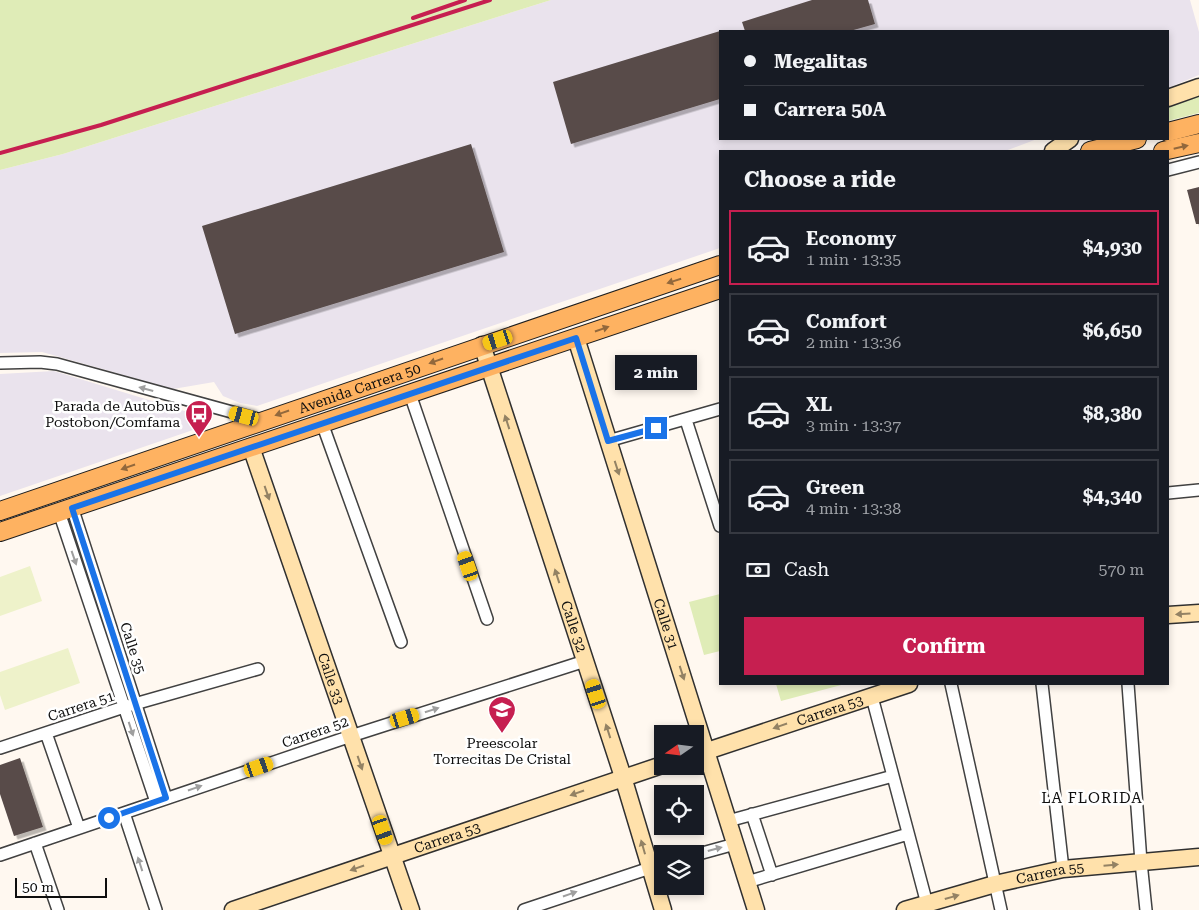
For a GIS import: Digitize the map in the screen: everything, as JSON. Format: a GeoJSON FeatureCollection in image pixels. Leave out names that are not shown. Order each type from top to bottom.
{"type":"FeatureCollection","features":[{"type":"Feature","properties":{"kind":"main road"},"geometry":{"type":"LineString","coordinates":[[1169,132],[1199,124]]}},
{"type":"Feature","properties":{"kind":"main road"},"geometry":{"type":"LineString","coordinates":[[1094,150],[1133,140]]}},
{"type":"Feature","properties":{"kind":"main road"},"geometry":{"type":"LineString","coordinates":[[1167,150],[1199,142]]}},
{"type":"Feature","properties":{"kind":"main road","name":"Avenida Carrera 50"},"geometry":{"type":"LineString","coordinates":[[0,511],[261,420],[719,265]]}},
{"type":"Feature","properties":{"kind":"main road","name":"Avenida Carrera 50"},"geometry":{"type":"LineString","coordinates":[[0,532],[719,289]]}},
{"type":"Feature","properties":{"kind":"street"},"geometry":{"type":"LineString","coordinates":[[1169,98],[1199,87]]}},
{"type":"Feature","properties":{"kind":"street"},"geometry":{"type":"LineString","coordinates":[[1054,150],[1069,140]]}},
{"type":"Feature","properties":{"kind":"street"},"geometry":{"type":"LineString","coordinates":[[1169,170],[1199,162]]}},
{"type":"Feature","properties":{"kind":"street","name":"Calle 31"},"geometry":{"type":"LineString","coordinates":[[576,338],[693,725]]}},
{"type":"Feature","properties":{"kind":"street","name":"Calle 32"},"geometry":{"type":"LineString","coordinates":[[482,345],[623,777],[654,861]]}},
{"type":"Feature","properties":{"kind":"street"},"geometry":{"type":"LineString","coordinates":[[0,363],[40,362],[57,364],[261,420]]}},
{"type":"Feature","properties":{"kind":"street"},"geometry":{"type":"LineString","coordinates":[[410,394],[487,619]]}},
{"type":"Feature","properties":{"kind":"street"},"geometry":{"type":"LineString","coordinates":[[608,441],[719,409]]}},
{"type":"Feature","properties":{"kind":"street"},"geometry":{"type":"LineString","coordinates":[[686,420],[719,523]]}},
{"type":"Feature","properties":{"kind":"street"},"geometry":{"type":"LineString","coordinates":[[322,423],[401,642]]}},
{"type":"Feature","properties":{"kind":"street","name":"Calle 33"},"geometry":{"type":"LineString","coordinates":[[251,447],[411,910]]}},
{"type":"Feature","properties":{"kind":"street"},"geometry":{"type":"LineString","coordinates":[[1169,493],[1199,490]]}},
{"type":"Feature","properties":{"kind":"street","name":"Calle 35"},"geometry":{"type":"LineString","coordinates":[[65,510],[136,704],[161,800]]}},
{"type":"Feature","properties":{"kind":"street","name":"Calle 35"},"geometry":{"type":"LineString","coordinates":[[65,510],[124,707],[161,800]]}},
{"type":"Feature","properties":{"kind":"street"},"geometry":{"type":"LineString","coordinates":[[1169,615],[1199,613]]}},
{"type":"Feature","properties":{"kind":"street","name":"Carrera 52"},"geometry":{"type":"LineString","coordinates":[[0,855],[351,736],[585,661]]}},
{"type":"Feature","properties":{"kind":"street","name":"Carrera 51"},"geometry":{"type":"LineString","coordinates":[[0,748],[124,707],[258,669]]}},
{"type":"Feature","properties":{"kind":"street","name":"Carrera 53"},"geometry":{"type":"LineString","coordinates":[[704,752],[906,685]]}},
{"type":"Feature","properties":{"kind":"street"},"geometry":{"type":"LineString","coordinates":[[951,685],[1001,910]]}},
{"type":"Feature","properties":{"kind":"street"},"geometry":{"type":"LineString","coordinates":[[1042,685],[1063,869]]}},
{"type":"Feature","properties":{"kind":"street"},"geometry":{"type":"LineString","coordinates":[[1128,685],[1146,910]]}},
{"type":"Feature","properties":{"kind":"street"},"geometry":{"type":"LineString","coordinates":[[872,697],[927,904]]}},
{"type":"Feature","properties":{"kind":"street"},"geometry":{"type":"LineString","coordinates":[[46,733],[79,828]]}},
{"type":"Feature","properties":{"kind":"street","name":"Calle 31"},"geometry":{"type":"LineString","coordinates":[[704,761],[728,821],[756,910]]}},
{"type":"Feature","properties":{"kind":"street","name":"Carrera 53"},"geometry":{"type":"LineString","coordinates":[[233,910],[654,767]]}},
{"type":"Feature","properties":{"kind":"street"},"geometry":{"type":"LineString","coordinates":[[728,821],[893,776]]}},
{"type":"Feature","properties":{"kind":"street"},"geometry":{"type":"LineString","coordinates":[[124,814],[156,910]]}},
{"type":"Feature","properties":{"kind":"street"},"geometry":{"type":"LineString","coordinates":[[752,814],[772,875]]}},
{"type":"Feature","properties":{"kind":"street"},"geometry":{"type":"LineString","coordinates":[[747,882],[908,834]]}},
{"type":"Feature","properties":{"kind":"street"},"geometry":{"type":"LineString","coordinates":[[36,843],[58,910]]}},
{"type":"Feature","properties":{"kind":"street"},"geometry":{"type":"LineString","coordinates":[[704,853],[735,844]]}},
{"type":"Feature","properties":{"kind":"street","name":"Carrera 55"},"geometry":{"type":"LineString","coordinates":[[905,910],[995,884],[1063,869],[1199,857]]}},
{"type":"Feature","properties":{"kind":"street"},"geometry":{"type":"LineString","coordinates":[[524,910],[654,867]]}},
{"type":"Feature","properties":{"kind":"street","name":"Calle 32"},"geometry":{"type":"LineString","coordinates":[[661,895],[663,910]]}},
{"type":"Feature","properties":{"kind":"shaded area"},"geometry":{"type":"Polygon","coordinates":[[[551,0],[1190,0],[1199,32],[1199,75],[1169,88],[1169,30],[719,30],[719,140],[1034,140],[1008,150],[719,150],[719,248],[257,406],[240,403],[223,396],[214,382],[173,389],[42,352],[0,353],[0,170],[63,154],[551,0]]]}},
{"type":"Feature","properties":{"kind":"shaded area"},"geometry":{"type":"Polygon","coordinates":[[[54,371],[188,412],[193,430],[0,496],[0,374],[54,371]]]}},
{"type":"Feature","properties":{"kind":"green space"},"geometry":{"type":"Polygon","coordinates":[[[0,0],[551,0],[63,154],[0,170],[0,0]]]}},
{"type":"Feature","properties":{"kind":"green space"},"geometry":{"type":"Polygon","coordinates":[[[1199,94],[1199,113],[1169,121],[1169,105],[1199,94]]]}},
{"type":"Feature","properties":{"kind":"green space"},"geometry":{"type":"Polygon","coordinates":[[[30,566],[42,601],[0,616],[0,577],[30,566]]]}},
{"type":"Feature","properties":{"kind":"green space"},"geometry":{"type":"Polygon","coordinates":[[[719,594],[719,651],[704,655],[689,602],[719,594]]]}},
{"type":"Feature","properties":{"kind":"green space"},"geometry":{"type":"Polygon","coordinates":[[[68,648],[80,683],[5,710],[0,695],[0,672],[68,648]]]}},
{"type":"Feature","properties":{"kind":"green space"},"geometry":{"type":"Polygon","coordinates":[[[776,685],[841,685],[781,701],[776,685]]]}},
{"type":"Feature","properties":{"kind":"building"},"geometry":{"type":"Polygon","coordinates":[[[812,0],[868,0],[875,24],[854,30],[745,30],[742,22],[812,0]]]}},
{"type":"Feature","properties":{"kind":"building"},"geometry":{"type":"Polygon","coordinates":[[[719,31],[719,99],[571,144],[553,82],[719,31]]]}},
{"type":"Feature","properties":{"kind":"building"},"geometry":{"type":"Polygon","coordinates":[[[471,144],[504,252],[235,334],[202,226],[471,144]]]}},
{"type":"Feature","properties":{"kind":"building"},"geometry":{"type":"Polygon","coordinates":[[[1199,187],[1199,224],[1196,224],[1187,190],[1199,187]]]}},
{"type":"Feature","properties":{"kind":"building"},"geometry":{"type":"Polygon","coordinates":[[[20,758],[43,827],[14,836],[0,794],[0,765],[20,758]]]}},
{"type":"Feature","properties":{"kind":"railway"},"geometry":{"type":"LineString","coordinates":[[413,18],[465,0]]}},
{"type":"Feature","properties":{"kind":"railway"},"geometry":{"type":"LineString","coordinates":[[0,153],[101,125],[490,0]]}},
{"type":"Feature","properties":{"kind":"place","name":"Parada de Autobus Postobon/Comfama"},"geometry":{"type":"Point","coordinates":[199,438]}},
{"type":"Feature","properties":{"kind":"place","name":"Preescolar Torrecitas De Cristal"},"geometry":{"type":"Point","coordinates":[502,734]}},
{"type":"Feature","properties":{"kind":"district","name":"LA FLORIDA"},"geometry":{"type":"Point","coordinates":[1092,798]}},
{"type":"Feature","properties":{"kind":"route"},"geometry":{"type":"LineString","coordinates":[[109,818],[166,798],[72,508],[576,338],[608,441],[656,428]]}}]}
